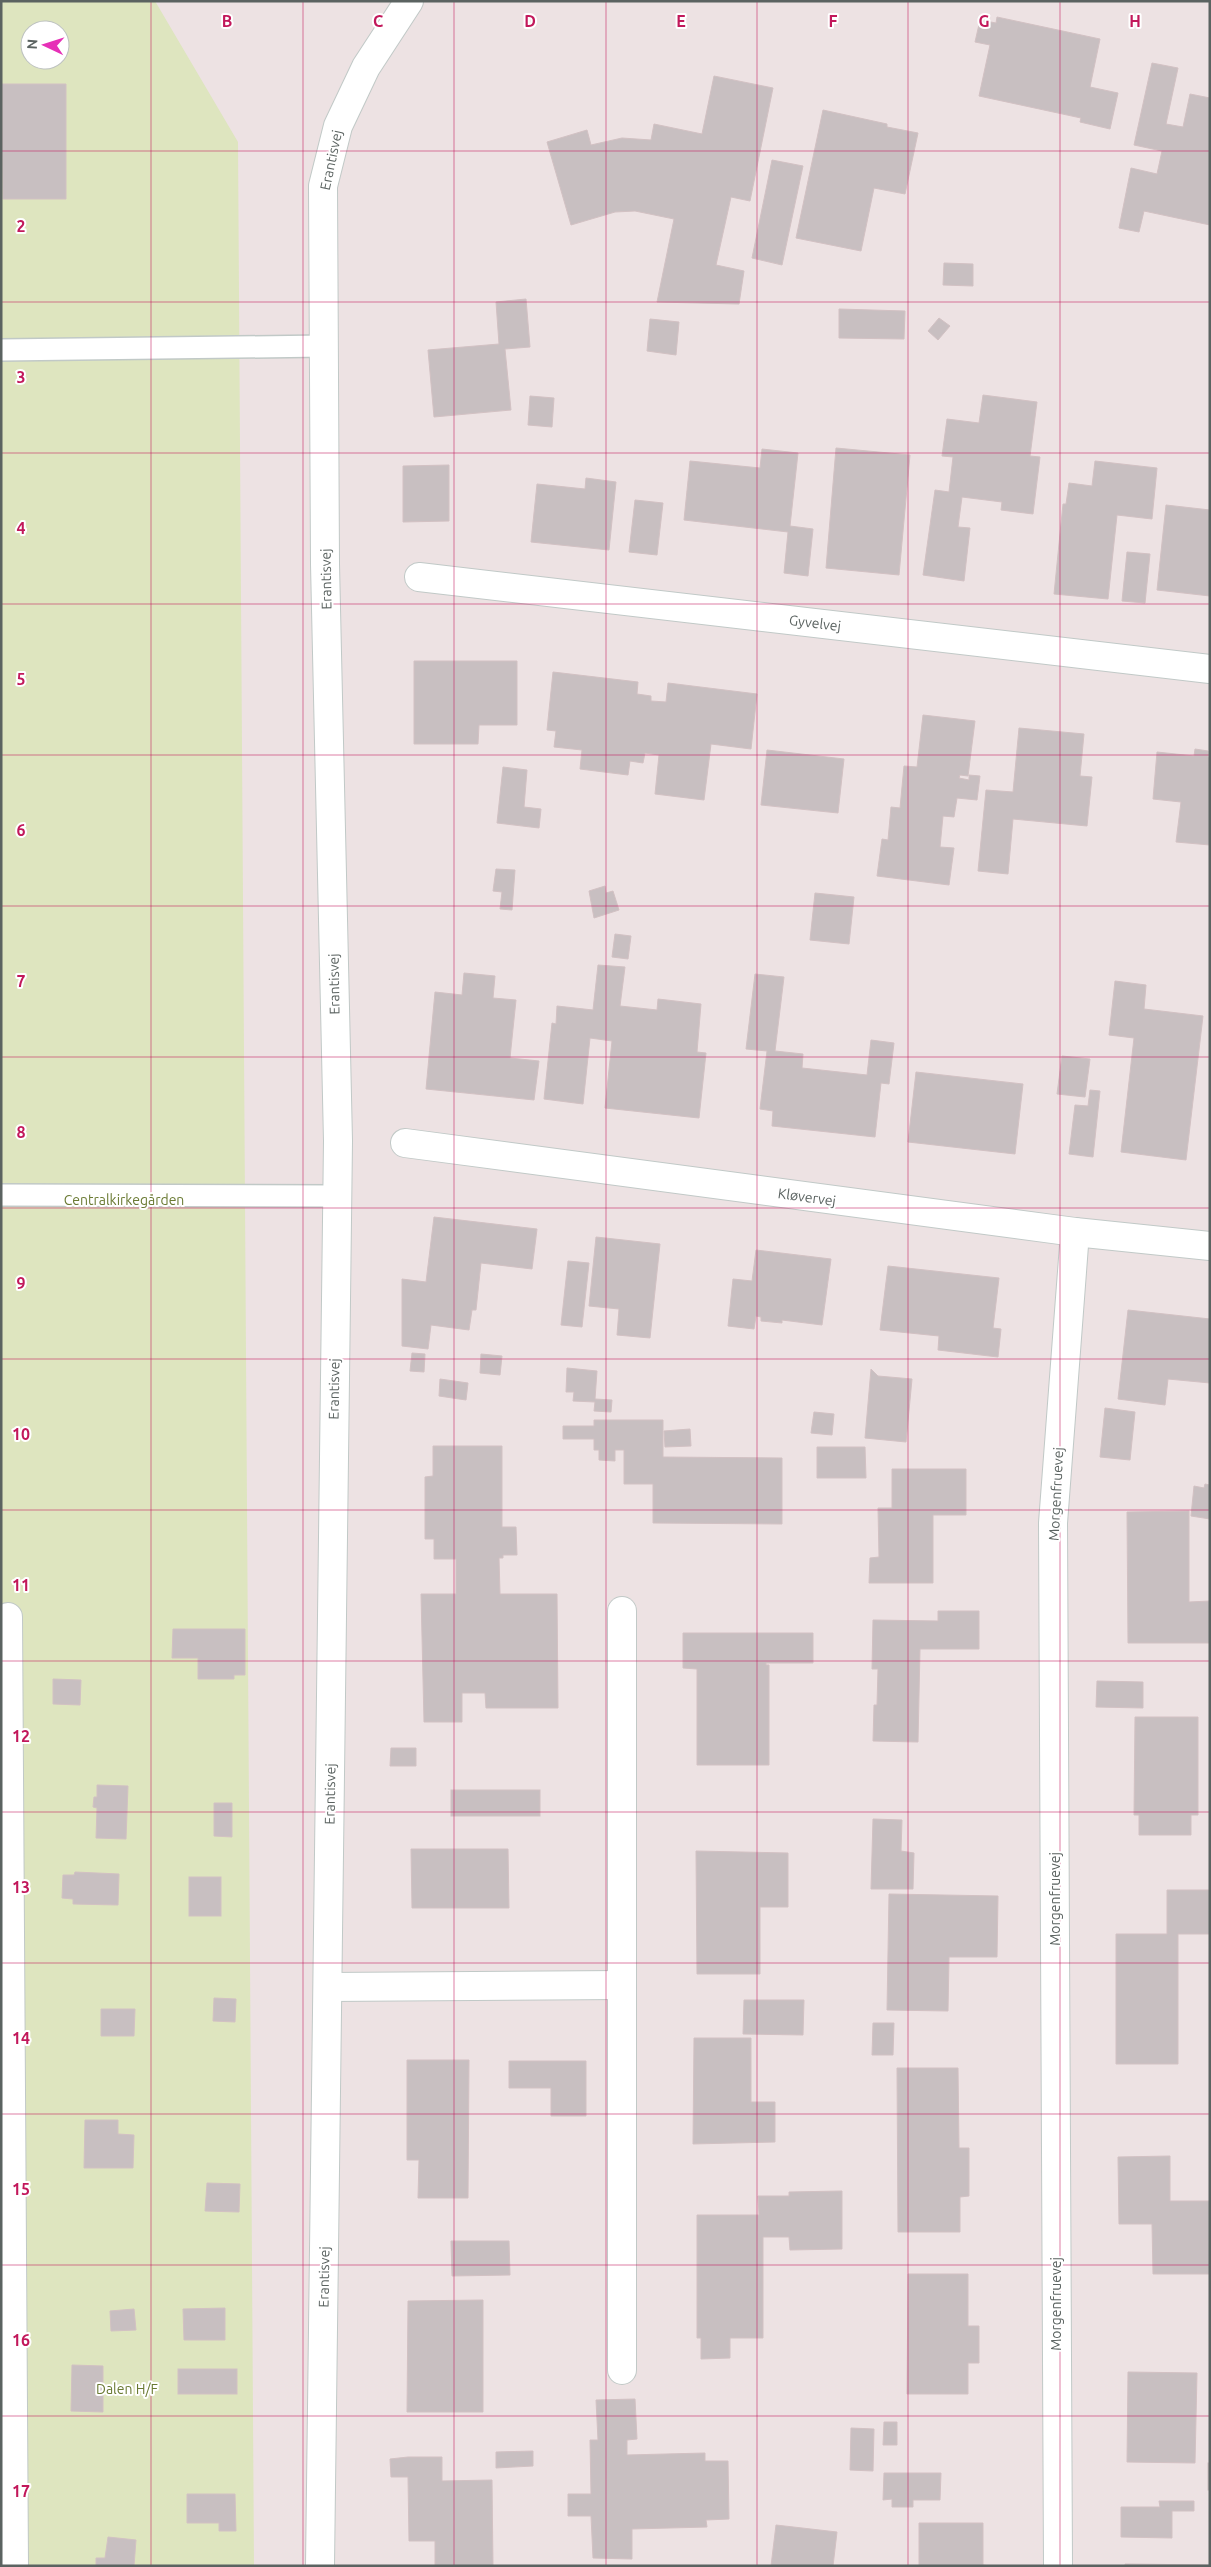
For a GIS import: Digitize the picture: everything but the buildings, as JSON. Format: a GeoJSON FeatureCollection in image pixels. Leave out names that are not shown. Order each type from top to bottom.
{"type":"FeatureCollection","features":[{"type":"Feature","properties":{"kind":"street","name":"Erantisvej"},"geometry":{"type":"LineString","coordinates":[[320,2566],[338,1141],[325,564],[323,186],[338,126],[366,67],[409,1]]}},
{"type":"Feature","properties":{"kind":"street","name":"Gyvelvej"},"geometry":{"type":"LineString","coordinates":[[419,576],[1210,669]]}},
{"type":"Feature","properties":{"kind":"street","name":"Kløvervej"},"geometry":{"type":"LineString","coordinates":[[405,1143],[1075,1232],[1210,1246]]}},
{"type":"Feature","properties":{"kind":"street","name":"Morgenfruevej"},"geometry":{"type":"LineString","coordinates":[[1058,2566],[1053,1524],[1075,1232]]}},
{"type":"Feature","properties":{"kind":"street"},"geometry":{"type":"LineString","coordinates":[[622,1610],[622,2370]]}},
{"type":"Feature","properties":{"kind":"street"},"geometry":{"type":"LineString","coordinates":[[8,1618],[14,2566]]}},
{"type":"Feature","properties":{"kind":"street"},"geometry":{"type":"LineString","coordinates":[[328,1988],[622,1986]]}},
{"type":"Feature","properties":{"kind":"lane"},"geometry":{"type":"LineString","coordinates":[[1,350],[324,346]]}},
{"type":"Feature","properties":{"kind":"lane"},"geometry":{"type":"LineString","coordinates":[[1,1195],[336,1196]]}},
{"type":"Feature","properties":{"kind":"green space"},"geometry":{"type":"Polygon","coordinates":[[[1,1],[155,1],[238,142],[254,2566],[1,2566],[1,1]]]}},
{"type":"Feature","properties":{"kind":"park label","name":"Centralkirkegården"},"geometry":{"type":"Point","coordinates":[124,1200]}},
{"type":"Feature","properties":{"kind":"park label","name":"Dalen H/F"},"geometry":{"type":"Point","coordinates":[127,2389]}}]}
